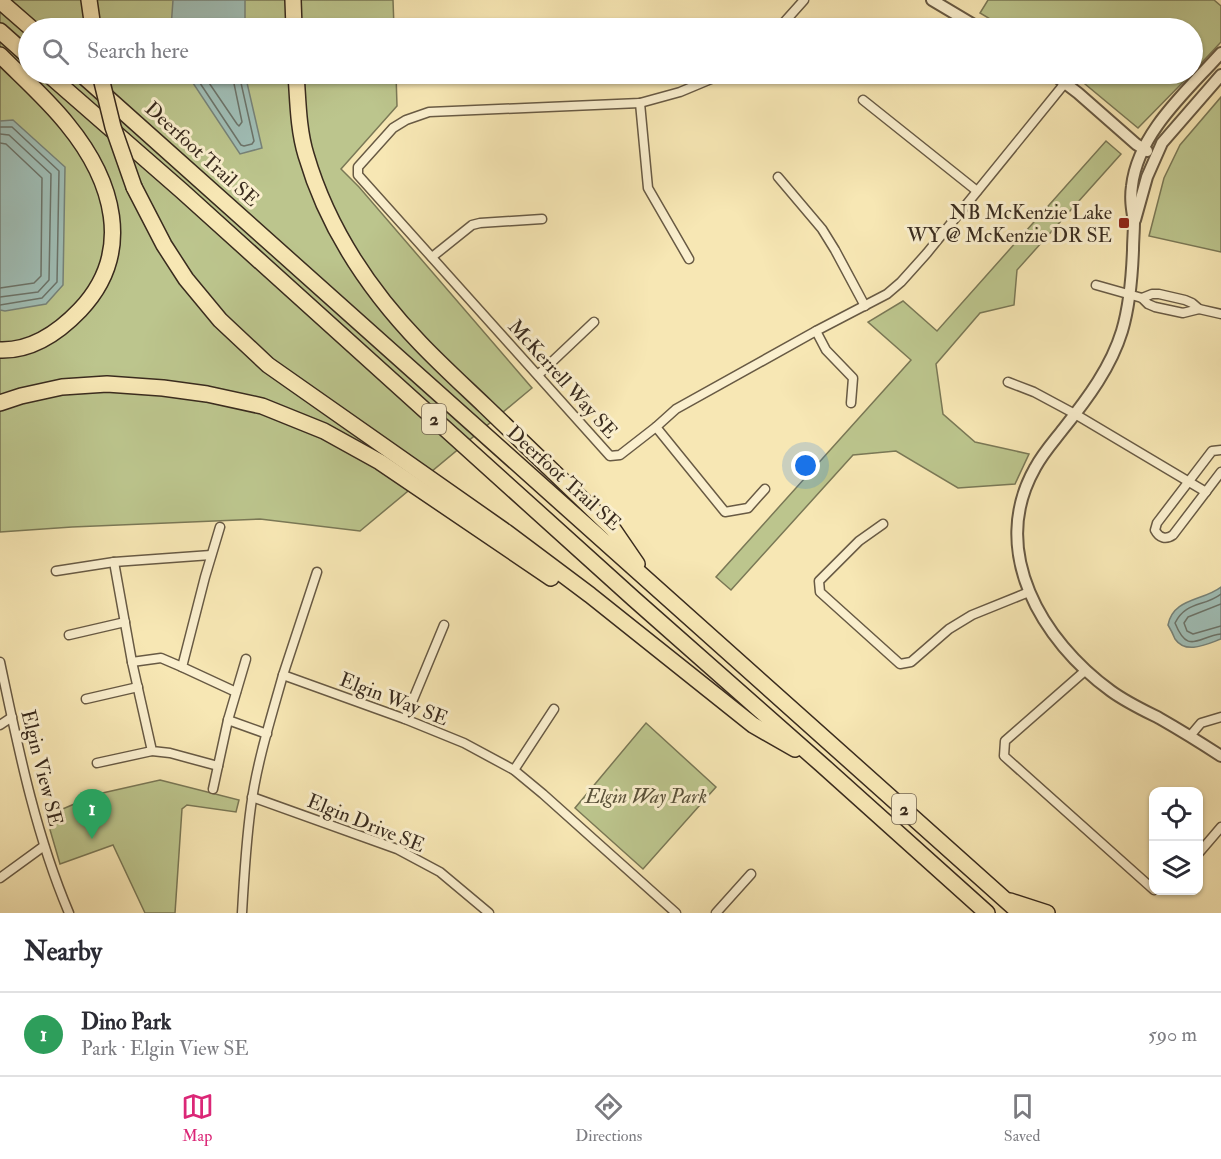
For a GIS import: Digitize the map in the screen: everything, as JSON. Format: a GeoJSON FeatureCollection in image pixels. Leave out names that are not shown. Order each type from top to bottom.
{"type":"FeatureCollection","features":[{"type":"Feature","properties":{"kind":"highway"},"geometry":{"type":"LineString","coordinates":[[89,0],[92,18]]}},
{"type":"Feature","properties":{"kind":"highway"},"geometry":{"type":"LineString","coordinates":[[293,0],[294,18]]}},
{"type":"Feature","properties":{"kind":"highway"},"geometry":{"type":"LineString","coordinates":[[1,1],[19,18]]}},
{"type":"Feature","properties":{"kind":"highway"},"geometry":{"type":"LineString","coordinates":[[0,31],[18,47]]}},
{"type":"Feature","properties":{"kind":"highway"},"geometry":{"type":"LineString","coordinates":[[0,55],[18,74]]}},
{"type":"Feature","properties":{"kind":"highway"},"geometry":{"type":"LineString","coordinates":[[0,350],[10,351],[29,345],[67,324],[83,307],[104,277],[114,235],[105,190],[93,159],[66,123],[28,84]]}},
{"type":"Feature","properties":{"kind":"highway","name":"2"},"geometry":{"type":"LineString","coordinates":[[59,84],[182,191],[634,599],[987,913]]}},
{"type":"Feature","properties":{"kind":"highway","name":"Deerfoot Trail SE"},"geometry":{"type":"LineString","coordinates":[[92,84],[1020,913]]}},
{"type":"Feature","properties":{"kind":"highway"},"geometry":{"type":"LineString","coordinates":[[102,84],[113,127],[134,187],[164,245],[186,279],[220,321],[268,365],[506,532],[590,595],[753,725],[821,764]]}},
{"type":"Feature","properties":{"kind":"highway"},"geometry":{"type":"LineString","coordinates":[[297,84],[298,111],[305,152],[318,192],[345,246],[376,293],[420,343],[618,533],[648,580]]}},
{"type":"Feature","properties":{"kind":"highway"},"geometry":{"type":"LineString","coordinates":[[0,403],[62,387],[107,384],[207,394],[262,406],[324,431],[380,462],[572,592],[590,595]]}},
{"type":"Feature","properties":{"kind":"highway"},"geometry":{"type":"LineString","coordinates":[[1005,900],[1047,913]]}},
{"type":"Feature","properties":{"kind":"street"},"geometry":{"type":"LineString","coordinates":[[788,18],[804,0]]}},
{"type":"Feature","properties":{"kind":"street"},"geometry":{"type":"LineString","coordinates":[[932,0],[962,18]]}},
{"type":"Feature","properties":{"kind":"street"},"geometry":{"type":"LineString","coordinates":[[1203,73],[1221,52]]}},
{"type":"Feature","properties":{"kind":"street"},"geometry":{"type":"LineString","coordinates":[[1221,75],[1166,138],[1155,156],[1134,223],[1130,295],[1123,328],[1111,359],[1096,384],[1037,464],[1029,480],[1020,507],[1017,546],[1020,566],[1029,592],[1049,627],[1068,652],[1086,670],[1119,696],[1221,756]]}},
{"type":"Feature","properties":{"kind":"street","name":"McKerrell Way SE"},"geometry":{"type":"LineString","coordinates":[[699,84],[640,103],[429,112],[406,120],[393,128],[358,167],[358,175],[610,456],[620,455],[675,409],[887,294],[927,253],[1064,84]]}},
{"type":"Feature","properties":{"kind":"street"},"geometry":{"type":"LineString","coordinates":[[1066,84],[1155,156]]}},
{"type":"Feature","properties":{"kind":"street"},"geometry":{"type":"LineString","coordinates":[[1134,223],[1131,207],[1132,186],[1143,148],[1151,132],[1193,84]]}},
{"type":"Feature","properties":{"kind":"street"},"geometry":{"type":"LineString","coordinates":[[863,100],[977,191]]}},
{"type":"Feature","properties":{"kind":"street"},"geometry":{"type":"LineString","coordinates":[[640,103],[648,188],[689,259]]}},
{"type":"Feature","properties":{"kind":"street"},"geometry":{"type":"LineString","coordinates":[[778,177],[825,233],[864,306]]}},
{"type":"Feature","properties":{"kind":"street"},"geometry":{"type":"LineString","coordinates":[[432,257],[472,225],[542,219]]}},
{"type":"Feature","properties":{"kind":"street"},"geometry":{"type":"LineString","coordinates":[[1096,285],[1142,298],[1152,306],[1187,313],[1199,309]]}},
{"type":"Feature","properties":{"kind":"street"},"geometry":{"type":"LineString","coordinates":[[1142,298],[1149,294],[1159,294],[1188,301],[1199,309],[1221,314]]}},
{"type":"Feature","properties":{"kind":"street"},"geometry":{"type":"LineString","coordinates":[[538,375],[594,322]]}},
{"type":"Feature","properties":{"kind":"street"},"geometry":{"type":"LineString","coordinates":[[816,331],[825,350],[852,378],[852,403]]}},
{"type":"Feature","properties":{"kind":"street"},"geometry":{"type":"LineString","coordinates":[[1008,382],[1034,392],[1075,414],[1206,492]]}},
{"type":"Feature","properties":{"kind":"street"},"geometry":{"type":"LineString","coordinates":[[656,427],[725,512],[748,508],[765,489]]}},
{"type":"Feature","properties":{"kind":"street"},"geometry":{"type":"LineString","coordinates":[[1221,450],[1212,451],[1157,523],[1155,530],[1160,536],[1166,538],[1173,535],[1221,472]]}},
{"type":"Feature","properties":{"kind":"street"},"geometry":{"type":"LineString","coordinates":[[883,524],[859,541],[819,581],[820,592],[900,664],[911,662],[949,629],[972,615],[1029,592]]}},
{"type":"Feature","properties":{"kind":"street"},"geometry":{"type":"LineString","coordinates":[[182,667],[220,527]]}},
{"type":"Feature","properties":{"kind":"street"},"geometry":{"type":"LineString","coordinates":[[56,571],[114,562],[211,555]]}},
{"type":"Feature","properties":{"kind":"street"},"geometry":{"type":"LineString","coordinates":[[114,562],[132,662],[152,751]]}},
{"type":"Feature","properties":{"kind":"street"},"geometry":{"type":"LineString","coordinates":[[242,913],[245,852],[252,797],[283,675],[317,572]]}},
{"type":"Feature","properties":{"kind":"street"},"geometry":{"type":"LineString","coordinates":[[69,635],[124,622]]}},
{"type":"Feature","properties":{"kind":"street"},"geometry":{"type":"LineString","coordinates":[[405,718],[444,626]]}},
{"type":"Feature","properties":{"kind":"street"},"geometry":{"type":"LineString","coordinates":[[132,662],[161,658],[236,692]]}},
{"type":"Feature","properties":{"kind":"street"},"geometry":{"type":"LineString","coordinates":[[213,789],[228,720],[246,659]]}},
{"type":"Feature","properties":{"kind":"street","name":"Elgin View SE"},"geometry":{"type":"LineString","coordinates":[[0,662],[44,846],[69,913]]}},
{"type":"Feature","properties":{"kind":"street"},"geometry":{"type":"LineString","coordinates":[[1086,670],[1005,741],[1004,756],[1149,886]]}},
{"type":"Feature","properties":{"kind":"street","name":"Elgin Way SE"},"geometry":{"type":"LineString","coordinates":[[283,675],[405,718],[464,743],[514,770],[676,913]]}},
{"type":"Feature","properties":{"kind":"street"},"geometry":{"type":"LineString","coordinates":[[86,699],[138,687]]}},
{"type":"Feature","properties":{"kind":"street"},"geometry":{"type":"LineString","coordinates":[[514,770],[554,709]]}},
{"type":"Feature","properties":{"kind":"street"},"geometry":{"type":"LineString","coordinates":[[0,725],[12,717]]}},
{"type":"Feature","properties":{"kind":"street"},"geometry":{"type":"LineString","coordinates":[[1190,736],[1201,723],[1221,717]]}},
{"type":"Feature","properties":{"kind":"street"},"geometry":{"type":"LineString","coordinates":[[228,720],[267,734]]}},
{"type":"Feature","properties":{"kind":"street"},"geometry":{"type":"LineString","coordinates":[[97,763],[152,751],[170,753],[218,766]]}},
{"type":"Feature","properties":{"kind":"street","name":"Elgin Drive SE"},"geometry":{"type":"LineString","coordinates":[[252,797],[396,849],[440,872],[489,913]]}},
{"type":"Feature","properties":{"kind":"street"},"geometry":{"type":"LineString","coordinates":[[1203,848],[1221,827]]}},
{"type":"Feature","properties":{"kind":"street"},"geometry":{"type":"LineString","coordinates":[[0,878],[44,846]]}},
{"type":"Feature","properties":{"kind":"street"},"geometry":{"type":"LineString","coordinates":[[716,913],[751,874]]}},
{"type":"Feature","properties":{"kind":"green space"},"geometry":{"type":"Polygon","coordinates":[[[0,0],[393,0],[394,18],[18,18],[18,84],[396,84],[397,106],[341,169],[532,388],[360,531],[260,519],[0,532],[0,0]]]}},
{"type":"Feature","properties":{"kind":"green space"},"geometry":{"type":"Polygon","coordinates":[[[988,0],[1214,0],[1221,6],[1221,42],[1203,61],[1203,18],[988,18],[980,13],[988,0]]]}},
{"type":"Feature","properties":{"kind":"green space"},"geometry":{"type":"Polygon","coordinates":[[[1085,84],[1181,84],[1138,128],[1085,84]]]}},
{"type":"Feature","properties":{"kind":"green space"},"geometry":{"type":"Polygon","coordinates":[[[1221,97],[1221,252],[1149,236],[1164,178],[1180,145],[1221,97]]]}},
{"type":"Feature","properties":{"kind":"green space"},"geometry":{"type":"Polygon","coordinates":[[[1106,141],[1121,154],[1017,270],[1014,305],[980,313],[936,364],[943,414],[975,442],[1029,454],[1015,484],[958,488],[896,451],[853,455],[731,590],[716,577],[911,360],[868,322],[903,301],[937,331],[1106,141]]]}},
{"type":"Feature","properties":{"kind":"green space","name":"Elgin Way Park"},"geometry":{"type":"Polygon","coordinates":[[[646,723],[716,787],[643,869],[575,808],[646,723]]]}},
{"type":"Feature","properties":{"kind":"green space"},"geometry":{"type":"Polygon","coordinates":[[[160,780],[239,800],[236,812],[187,805],[182,809],[175,913],[145,913],[113,845],[60,864],[46,816],[98,794],[160,780]]]}},
{"type":"Feature","properties":{"kind":"water"},"geometry":{"type":"Polygon","coordinates":[[[173,0],[245,0],[245,18],[172,18],[173,0]]]}},
{"type":"Feature","properties":{"kind":"water"},"geometry":{"type":"Polygon","coordinates":[[[194,84],[247,84],[262,148],[240,154],[194,84]]]}},
{"type":"Feature","properties":{"kind":"water"},"geometry":{"type":"Polygon","coordinates":[[[13,120],[65,167],[63,285],[46,304],[5,311],[0,310],[0,121],[13,120]]]}},
{"type":"Feature","properties":{"kind":"water"},"geometry":{"type":"Polygon","coordinates":[[[1221,587],[1221,639],[1197,647],[1180,644],[1168,625],[1171,616],[1182,605],[1221,587]]]}},
{"type":"Feature","properties":{"kind":"place","name":"NB McKenzie Lake WY @ McKenzie DR SE"},"geometry":{"type":"Point","coordinates":[1124,223]}},
{"type":"Feature","properties":{"kind":"place","name":"Dino Park"},"geometry":{"type":"Point","coordinates":[92,839]}}]}
